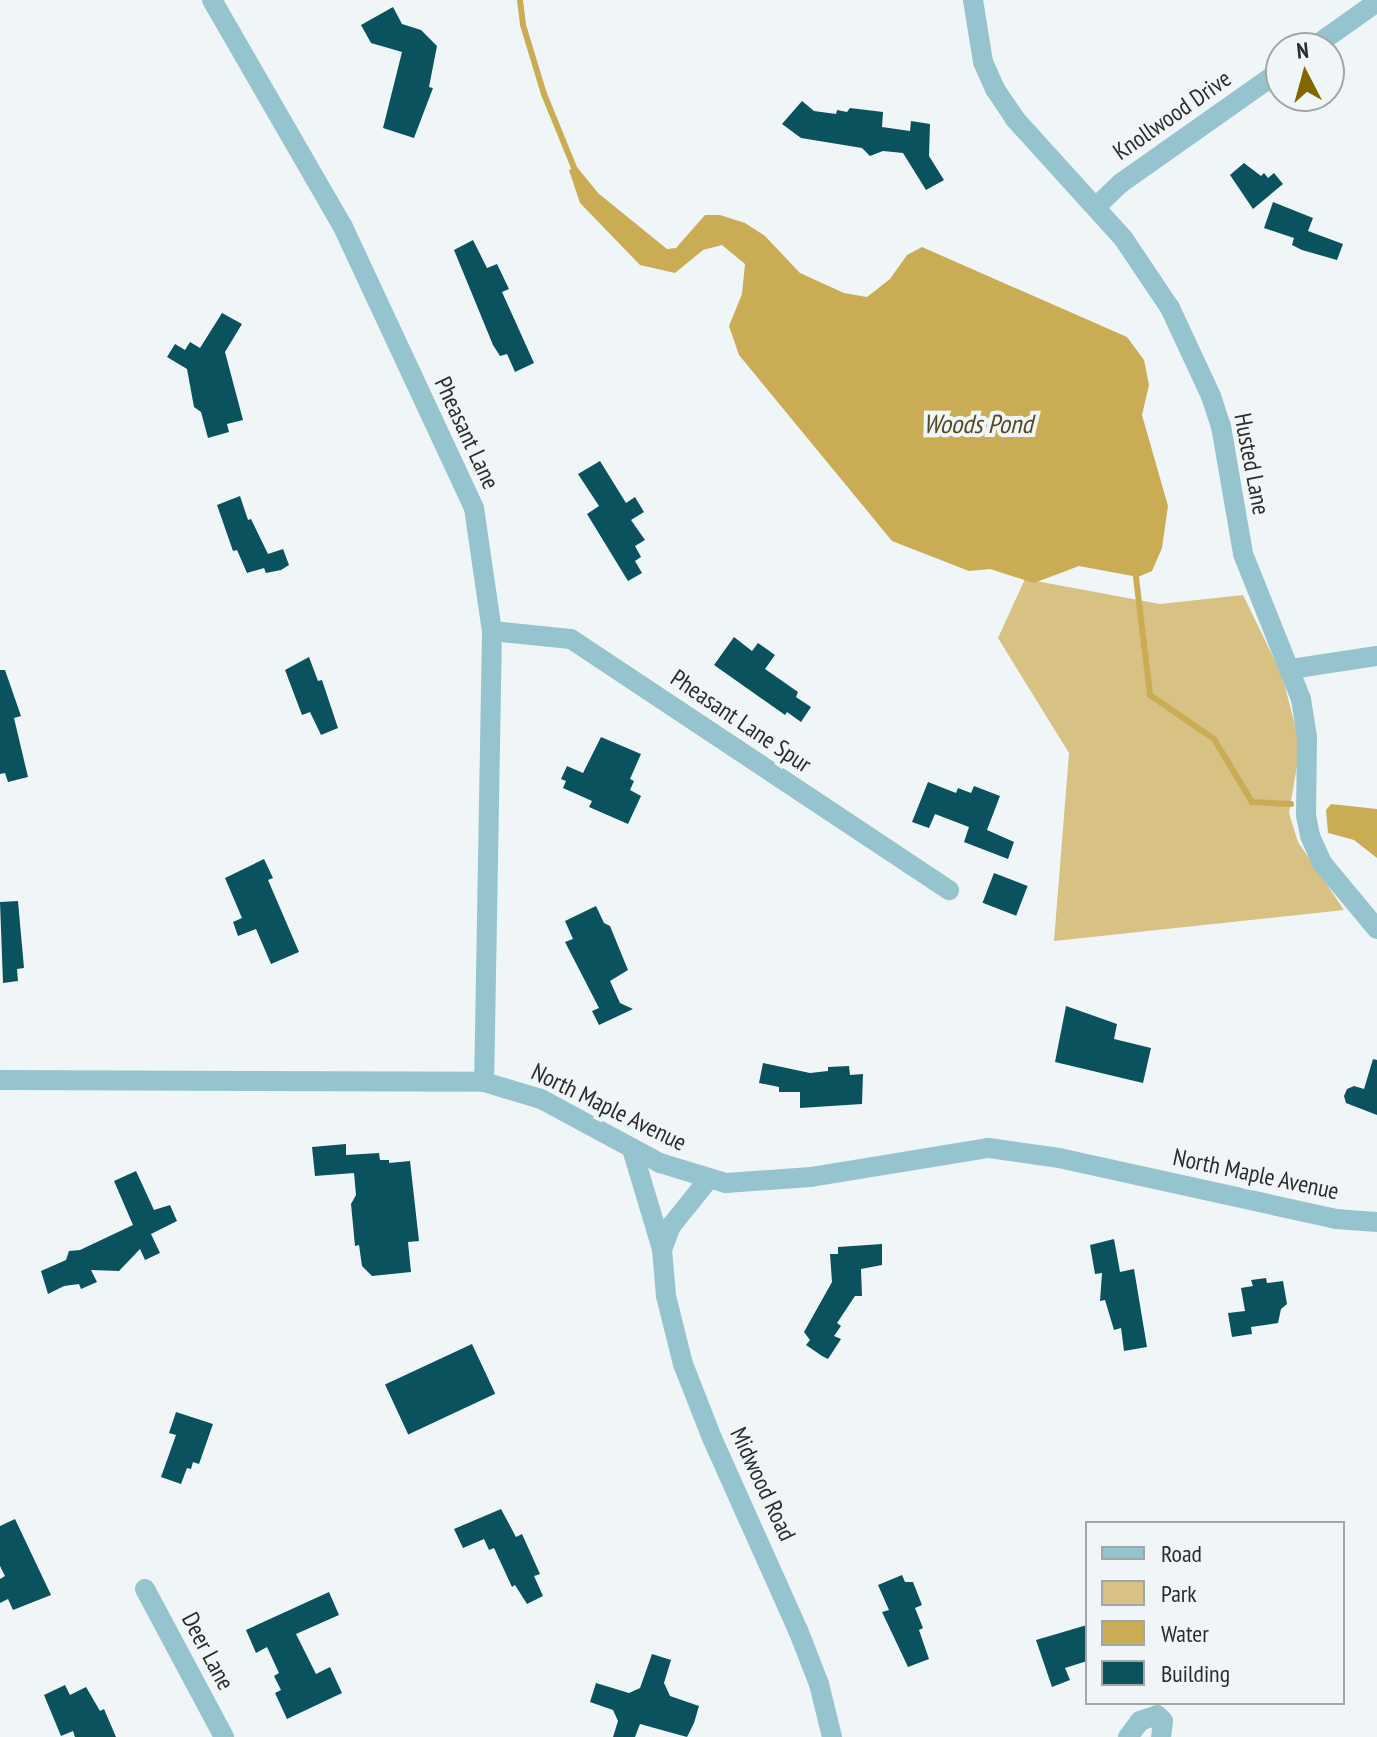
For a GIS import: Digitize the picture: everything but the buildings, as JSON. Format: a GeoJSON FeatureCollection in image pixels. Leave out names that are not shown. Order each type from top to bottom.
{"type":"FeatureCollection","features":[{"type":"Feature","properties":{"kind":"street","name":"Pheasant Lane"},"geometry":{"type":"LineString","coordinates":[[212,0],[343,227],[474,508],[492,631],[484,1082]]}},
{"type":"Feature","properties":{"kind":"street","name":"Husted Lane"},"geometry":{"type":"LineString","coordinates":[[973,0],[983,62],[995,89],[1015,119],[1097,206],[1170,308],[1211,396],[1221,426],[1243,554],[1291,669],[1307,737],[1306,815],[1310,836],[1322,863],[1377,929]]}},
{"type":"Feature","properties":{"kind":"street"},"geometry":{"type":"LineString","coordinates":[[1335,32],[1377,2]]}},
{"type":"Feature","properties":{"kind":"street","name":"Knollwood Drive"},"geometry":{"type":"LineString","coordinates":[[1097,206],[1121,183],[1265,81]]}},
{"type":"Feature","properties":{"kind":"street","name":"Pheasant Lane Spur"},"geometry":{"type":"LineString","coordinates":[[492,631],[571,639],[949,890]]}},
{"type":"Feature","properties":{"kind":"street"},"geometry":{"type":"LineString","coordinates":[[1291,669],[1377,656]]}},
{"type":"Feature","properties":{"kind":"street","name":"North Maple Avenue"},"geometry":{"type":"LineString","coordinates":[[0,1080],[484,1082],[541,1099],[632,1149],[708,1180],[726,1183],[811,1177],[989,1148],[1035,1153],[1336,1219],[1377,1222]]}},
{"type":"Feature","properties":{"kind":"street","name":"Midwood Road"},"geometry":{"type":"LineString","coordinates":[[632,1149],[662,1249],[666,1296],[683,1364],[712,1438],[798,1630],[819,1684],[832,1737]]}},
{"type":"Feature","properties":{"kind":"street"},"geometry":{"type":"LineString","coordinates":[[662,1249],[671,1226],[708,1180]]}},
{"type":"Feature","properties":{"kind":"street","name":"Deer Lane"},"geometry":{"type":"LineString","coordinates":[[145,1589],[224,1737]]}},
{"type":"Feature","properties":{"kind":"street"},"geometry":{"type":"LineString","coordinates":[[1128,1737],[1140,1721],[1157,1715],[1163,1721],[1161,1737]]}},
{"type":"Feature","properties":{"kind":"green space"},"geometry":{"type":"Polygon","coordinates":[[[1025,579],[1160,604],[1243,595],[1282,675],[1297,733],[1299,754],[1289,813],[1298,842],[1344,910],[1054,941],[1069,753],[998,638],[1025,579]]]}},
{"type":"Feature","properties":{"kind":"water","name":"Woods Pond"},"geometry":{"type":"Polygon","coordinates":[[[577,167],[598,193],[667,249],[676,248],[705,215],[720,215],[745,223],[765,236],[800,273],[844,293],[867,297],[890,279],[907,255],[922,247],[1127,337],[1144,360],[1149,385],[1142,415],[1168,506],[1162,548],[1152,571],[1138,577],[1079,566],[1034,583],[990,569],[969,571],[892,541],[739,355],[729,326],[742,294],[745,264],[722,245],[703,250],[675,273],[640,265],[580,203],[569,170],[577,167]]]}},
{"type":"Feature","properties":{"kind":"water"},"geometry":{"type":"Polygon","coordinates":[[[1331,804],[1377,809],[1377,858],[1354,840],[1328,833],[1326,810],[1331,804]]]}},
{"type":"Feature","properties":{"kind":"waterway"},"geometry":{"type":"LineString","coordinates":[[520,0],[523,25],[544,94],[577,175]]}},
{"type":"Feature","properties":{"kind":"waterway"},"geometry":{"type":"LineString","coordinates":[[1135,569],[1150,695],[1214,739],[1252,802],[1291,804]]}}]}
